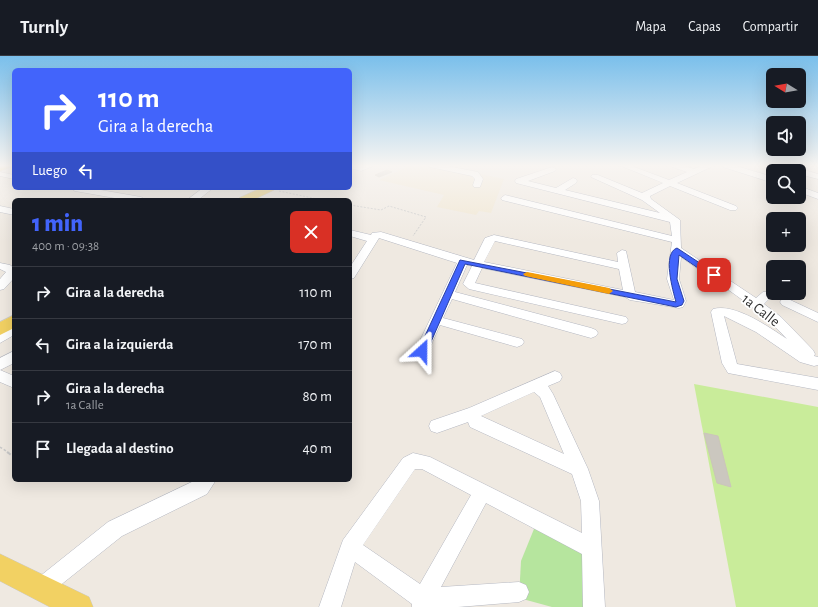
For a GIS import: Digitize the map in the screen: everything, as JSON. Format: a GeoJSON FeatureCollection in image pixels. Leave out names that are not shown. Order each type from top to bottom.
{"type":"FeatureCollection","features":[{"type":"Feature","properties":{"kind":"main road"},"geometry":{"type":"LineString","coordinates":[[248,198],[265,191]]}},
{"type":"Feature","properties":{"kind":"main road"},"geometry":{"type":"LineString","coordinates":[[0,330],[12,322]]}},
{"type":"Feature","properties":{"kind":"main road"},"geometry":{"type":"LineString","coordinates":[[0,567],[79,607]]}},
{"type":"Feature","properties":{"kind":"street"},"geometry":{"type":"LineString","coordinates":[[90,191],[130,198]]}},
{"type":"Feature","properties":{"kind":"street"},"geometry":{"type":"LineString","coordinates":[[195,198],[205,191]]}},
{"type":"Feature","properties":{"kind":"street"},"geometry":{"type":"LineString","coordinates":[[557,191],[675,220]]}},
{"type":"Feature","properties":{"kind":"street"},"geometry":{"type":"LineString","coordinates":[[352,273],[373,239],[376,236],[381,235],[479,265],[630,296],[679,304],[673,279],[677,240],[675,220],[645,197],[630,191]]}},
{"type":"Feature","properties":{"kind":"street"},"geometry":{"type":"LineString","coordinates":[[645,197],[656,191]]}},
{"type":"Feature","properties":{"kind":"street"},"geometry":{"type":"LineString","coordinates":[[689,191],[733,208]]}},
{"type":"Feature","properties":{"kind":"street"},"geometry":{"type":"LineString","coordinates":[[806,192],[818,196]]}},
{"type":"Feature","properties":{"kind":"street"},"geometry":{"type":"LineString","coordinates":[[505,198],[677,240]]}},
{"type":"Feature","properties":{"kind":"street"},"geometry":{"type":"LineString","coordinates":[[592,208],[677,240]]}},
{"type":"Feature","properties":{"kind":"street"},"geometry":{"type":"LineString","coordinates":[[0,209],[12,212]]}},
{"type":"Feature","properties":{"kind":"street"},"geometry":{"type":"LineString","coordinates":[[352,234],[373,239]]}},
{"type":"Feature","properties":{"kind":"street"},"geometry":{"type":"LineString","coordinates":[[622,320],[470,286],[470,282],[489,240],[494,238],[625,267]]}},
{"type":"Feature","properties":{"kind":"street","name":"1a Calle"},"geometry":{"type":"LineString","coordinates":[[677,240],[777,320],[816,363]]}},
{"type":"Feature","properties":{"kind":"street"},"geometry":{"type":"LineString","coordinates":[[622,253],[630,296]]}},
{"type":"Feature","properties":{"kind":"street"},"geometry":{"type":"LineString","coordinates":[[422,351],[463,261]]}},
{"type":"Feature","properties":{"kind":"street"},"geometry":{"type":"LineString","coordinates":[[0,266],[6,267],[12,272],[0,286]]}},
{"type":"Feature","properties":{"kind":"street"},"geometry":{"type":"LineString","coordinates":[[448,294],[591,333]]}},
{"type":"Feature","properties":{"kind":"street"},"geometry":{"type":"LineString","coordinates":[[756,304],[766,296]]}},
{"type":"Feature","properties":{"kind":"street"},"geometry":{"type":"LineString","coordinates":[[786,302],[818,318]]}},
{"type":"Feature","properties":{"kind":"street"},"geometry":{"type":"LineString","coordinates":[[816,363],[805,358],[752,324],[733,314],[726,311],[716,312],[729,363],[733,370],[818,384]]}},
{"type":"Feature","properties":{"kind":"street"},"geometry":{"type":"LineString","coordinates":[[0,324],[12,317]]}},
{"type":"Feature","properties":{"kind":"street"},"geometry":{"type":"LineString","coordinates":[[436,320],[517,342]]}},
{"type":"Feature","properties":{"kind":"street"},"geometry":{"type":"LineString","coordinates":[[0,338],[12,330]]}},
{"type":"Feature","properties":{"kind":"street"},"geometry":{"type":"LineString","coordinates":[[0,365],[12,357]]}},
{"type":"Feature","properties":{"kind":"street"},"geometry":{"type":"LineString","coordinates":[[0,376],[12,381]]}},
{"type":"Feature","properties":{"kind":"street"},"geometry":{"type":"LineString","coordinates":[[437,426],[474,413],[555,377]]}},
{"type":"Feature","properties":{"kind":"street"},"geometry":{"type":"LineString","coordinates":[[535,387],[540,388],[546,394],[579,469],[590,501],[594,607]]}},
{"type":"Feature","properties":{"kind":"street"},"geometry":{"type":"LineString","coordinates":[[474,413],[473,417],[476,422],[579,469]]}},
{"type":"Feature","properties":{"kind":"street"},"geometry":{"type":"LineString","coordinates":[[330,607],[350,546],[409,463],[413,461],[424,462],[592,549]]}},
{"type":"Feature","properties":{"kind":"street"},"geometry":{"type":"LineString","coordinates":[[41,588],[115,529],[201,488],[206,482]]}},
{"type":"Feature","properties":{"kind":"street"},"geometry":{"type":"LineString","coordinates":[[422,603],[482,493]]}},
{"type":"Feature","properties":{"kind":"street"},"geometry":{"type":"LineString","coordinates":[[350,546],[422,603],[519,592]]}},
{"type":"Feature","properties":{"kind":"path"},"geometry":{"type":"LineString","coordinates":[[277,191],[312,198]]}},
{"type":"Feature","properties":{"kind":"path"},"geometry":{"type":"LineString","coordinates":[[352,205],[381,210],[388,206],[426,217],[407,244]]}},
{"type":"Feature","properties":{"kind":"path"},"geometry":{"type":"LineString","coordinates":[[0,446],[12,455]]}},
{"type":"Feature","properties":{"kind":"shaded area"},"geometry":{"type":"Polygon","coordinates":[[[425,191],[500,191],[491,213],[479,211],[476,215],[437,207],[444,195],[425,191]]]}},
{"type":"Feature","properties":{"kind":"green space"},"geometry":{"type":"Polygon","coordinates":[[[694,384],[818,407],[818,607],[736,607],[694,384]]]}},
{"type":"Feature","properties":{"kind":"green space"},"geometry":{"type":"Polygon","coordinates":[[[536,524],[592,549],[591,607],[552,607],[519,598],[521,561],[536,524]]]}},
{"type":"Feature","properties":{"kind":"building"},"geometry":{"type":"Polygon","coordinates":[[[704,433],[718,436],[731,487],[717,483],[704,433]]]}},
{"type":"Feature","properties":{"kind":"slow traffic"},"geometry":{"type":"LineString","coordinates":[[527,274],[609,291]]}},
{"type":"Feature","properties":{"kind":"route"},"geometry":{"type":"LineString","coordinates":[[422,351],[463,261],[672,304],[679,304],[680,301],[673,279],[674,258],[677,250],[714,275]]}}]}
